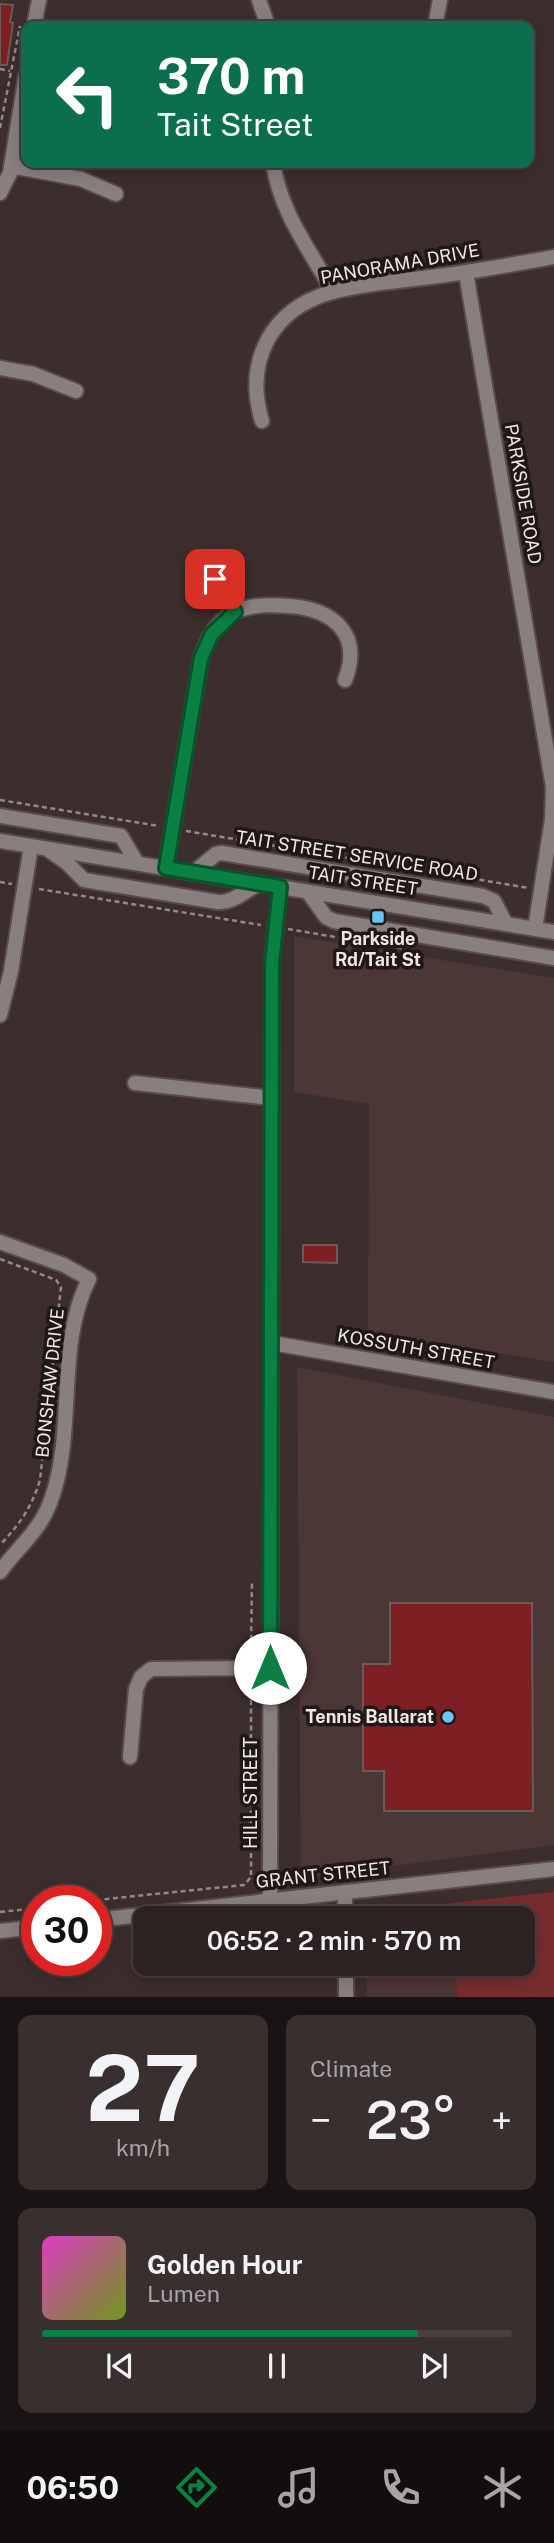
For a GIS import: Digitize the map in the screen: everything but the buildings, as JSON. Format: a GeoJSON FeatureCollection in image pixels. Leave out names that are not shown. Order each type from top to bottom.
{"type":"FeatureCollection","features":[{"type":"Feature","properties":{"kind":"street"},"geometry":{"type":"LineString","coordinates":[[35,21],[39,0]]}},
{"type":"Feature","properties":{"kind":"street"},"geometry":{"type":"LineString","coordinates":[[259,0],[266,21]]}},
{"type":"Feature","properties":{"kind":"street"},"geometry":{"type":"LineString","coordinates":[[436,21],[440,0]]}},
{"type":"Feature","properties":{"kind":"street"},"geometry":{"type":"LineString","coordinates":[[0,193],[11,166],[21,105]]}},
{"type":"Feature","properties":{"kind":"street"},"geometry":{"type":"LineString","coordinates":[[11,166],[21,168]]}},
{"type":"Feature","properties":{"kind":"street"},"geometry":{"type":"LineString","coordinates":[[22,168],[80,178],[116,194]]}},
{"type":"Feature","properties":{"kind":"street"},"geometry":{"type":"LineString","coordinates":[[274,168],[287,215],[332,292]]}},
{"type":"Feature","properties":{"kind":"street","name":"PANORAMA DRIVE"},"geometry":{"type":"LineString","coordinates":[[262,421],[257,401],[256,379],[266,341],[276,327],[313,299],[332,292],[554,257]]}},
{"type":"Feature","properties":{"kind":"street","name":"PARKSIDE ROAD"},"geometry":{"type":"LineString","coordinates":[[466,272],[553,787],[552,819],[535,929]]}},
{"type":"Feature","properties":{"kind":"street"},"geometry":{"type":"LineString","coordinates":[[0,368],[33,374],[76,391]]}},
{"type":"Feature","properties":{"kind":"street"},"geometry":{"type":"LineString","coordinates":[[215,579],[235,612]]}},
{"type":"Feature","properties":{"kind":"street"},"geometry":{"type":"LineString","coordinates":[[166,868],[201,658],[212,634],[235,612],[252,605],[304,607],[328,615],[341,626],[349,643],[350,662],[345,680]]}},
{"type":"Feature","properties":{"kind":"street"},"geometry":{"type":"LineString","coordinates":[[0,816],[121,836],[137,863]]}},
{"type":"Feature","properties":{"kind":"street","name":"TAIT STREET"},"geometry":{"type":"LineString","coordinates":[[0,841],[554,932]]}},
{"type":"Feature","properties":{"kind":"street"},"geometry":{"type":"LineString","coordinates":[[0,1014],[11,971],[31,846]]}},
{"type":"Feature","properties":{"kind":"street"},"geometry":{"type":"LineString","coordinates":[[47,849],[67,863],[84,880],[205,900],[227,902],[251,887],[262,884]]}},
{"type":"Feature","properties":{"kind":"street","name":"TAIT STREET SERVICE ROAD"},"geometry":{"type":"LineString","coordinates":[[193,873],[216,854],[225,853],[485,896],[494,901],[506,924]]}},
{"type":"Feature","properties":{"kind":"street","name":"HILL STREET"},"geometry":{"type":"LineString","coordinates":[[270,1901],[272,964],[280,887]]}},
{"type":"Feature","properties":{"kind":"street"},"geometry":{"type":"LineString","coordinates":[[307,892],[326,917],[334,921],[554,958]]}},
{"type":"Feature","properties":{"kind":"street"},"geometry":{"type":"LineString","coordinates":[[135,1083],[271,1098]]}},
{"type":"Feature","properties":{"kind":"street","name":"BONSHAW DRIVE"},"geometry":{"type":"LineString","coordinates":[[0,1242],[64,1265],[89,1279],[76,1311],[57,1484],[36,1531],[0,1572]]}},
{"type":"Feature","properties":{"kind":"street","name":"KOSSUTH STREET"},"geometry":{"type":"LineString","coordinates":[[272,1343],[554,1392]]}},
{"type":"Feature","properties":{"kind":"street"},"geometry":{"type":"LineString","coordinates":[[130,1757],[136,1689],[146,1673],[157,1668],[270,1668]]}},
{"type":"Feature","properties":{"kind":"street","name":"GRANT STREET"},"geometry":{"type":"LineString","coordinates":[[112,1918],[554,1869]]}},
{"type":"Feature","properties":{"kind":"street"},"geometry":{"type":"LineString","coordinates":[[345,1892],[345,1906]]}},
{"type":"Feature","properties":{"kind":"street"},"geometry":{"type":"LineString","coordinates":[[0,1931],[21,1929]]}},
{"type":"Feature","properties":{"kind":"street"},"geometry":{"type":"LineString","coordinates":[[345,1976],[346,1997]]}},
{"type":"Feature","properties":{"kind":"path"},"geometry":{"type":"LineString","coordinates":[[0,128],[22,14]]}},
{"type":"Feature","properties":{"kind":"path"},"geometry":{"type":"LineString","coordinates":[[0,69],[10,71]]}},
{"type":"Feature","properties":{"kind":"path"},"geometry":{"type":"LineString","coordinates":[[0,800],[541,890]]}},
{"type":"Feature","properties":{"kind":"path"},"geometry":{"type":"LineString","coordinates":[[24,886],[275,927]]}},
{"type":"Feature","properties":{"kind":"path"},"geometry":{"type":"LineString","coordinates":[[0,1259],[56,1280],[61,1287],[40,1480],[35,1497],[20,1523],[0,1545]]}},
{"type":"Feature","properties":{"kind":"path"},"geometry":{"type":"LineString","coordinates":[[112,1898],[244,1885],[251,1877],[251,1688],[244,1682],[239,1682],[239,1653],[244,1653],[251,1646],[252,1581]]}},
{"type":"Feature","properties":{"kind":"path"},"geometry":{"type":"LineString","coordinates":[[0,1912],[21,1910]]}},
{"type":"Feature","properties":{"kind":"shaded area"},"geometry":{"type":"Polygon","coordinates":[[[294,936],[554,978],[554,1362],[368,1332],[369,1104],[294,1092],[294,936]]]}},
{"type":"Feature","properties":{"kind":"shaded area"},"geometry":{"type":"Polygon","coordinates":[[[297,1367],[554,1417],[554,1845],[301,1878],[297,1367]]]}},
{"type":"Feature","properties":{"kind":"shaded area"},"geometry":{"type":"Polygon","coordinates":[[[554,1892],[554,1997],[457,1997],[456,1976],[535,1976],[535,1906],[450,1906],[450,1903],[554,1892]]]}},
{"type":"Feature","properties":{"kind":"shaded area"},"geometry":{"type":"Polygon","coordinates":[[[450,1903],[450,1906],[422,1906],[450,1903]]]}},
{"type":"Feature","properties":{"kind":"shaded area"},"geometry":{"type":"Polygon","coordinates":[[[367,1976],[456,1976],[457,1997],[367,1997],[367,1976]]]}},
{"type":"Feature","properties":{"kind":"place","name":"Parkside Rd/Tait St"},"geometry":{"type":"Point","coordinates":[378,917]}},
{"type":"Feature","properties":{"kind":"place","name":"Tennis Ballarat"},"geometry":{"type":"Point","coordinates":[448,1717]}},
{"type":"Feature","properties":{"kind":"route"},"geometry":{"type":"LineString","coordinates":[[215,579],[235,612],[212,634],[201,658],[166,868],[280,887],[272,964],[270,1668]]}}]}
